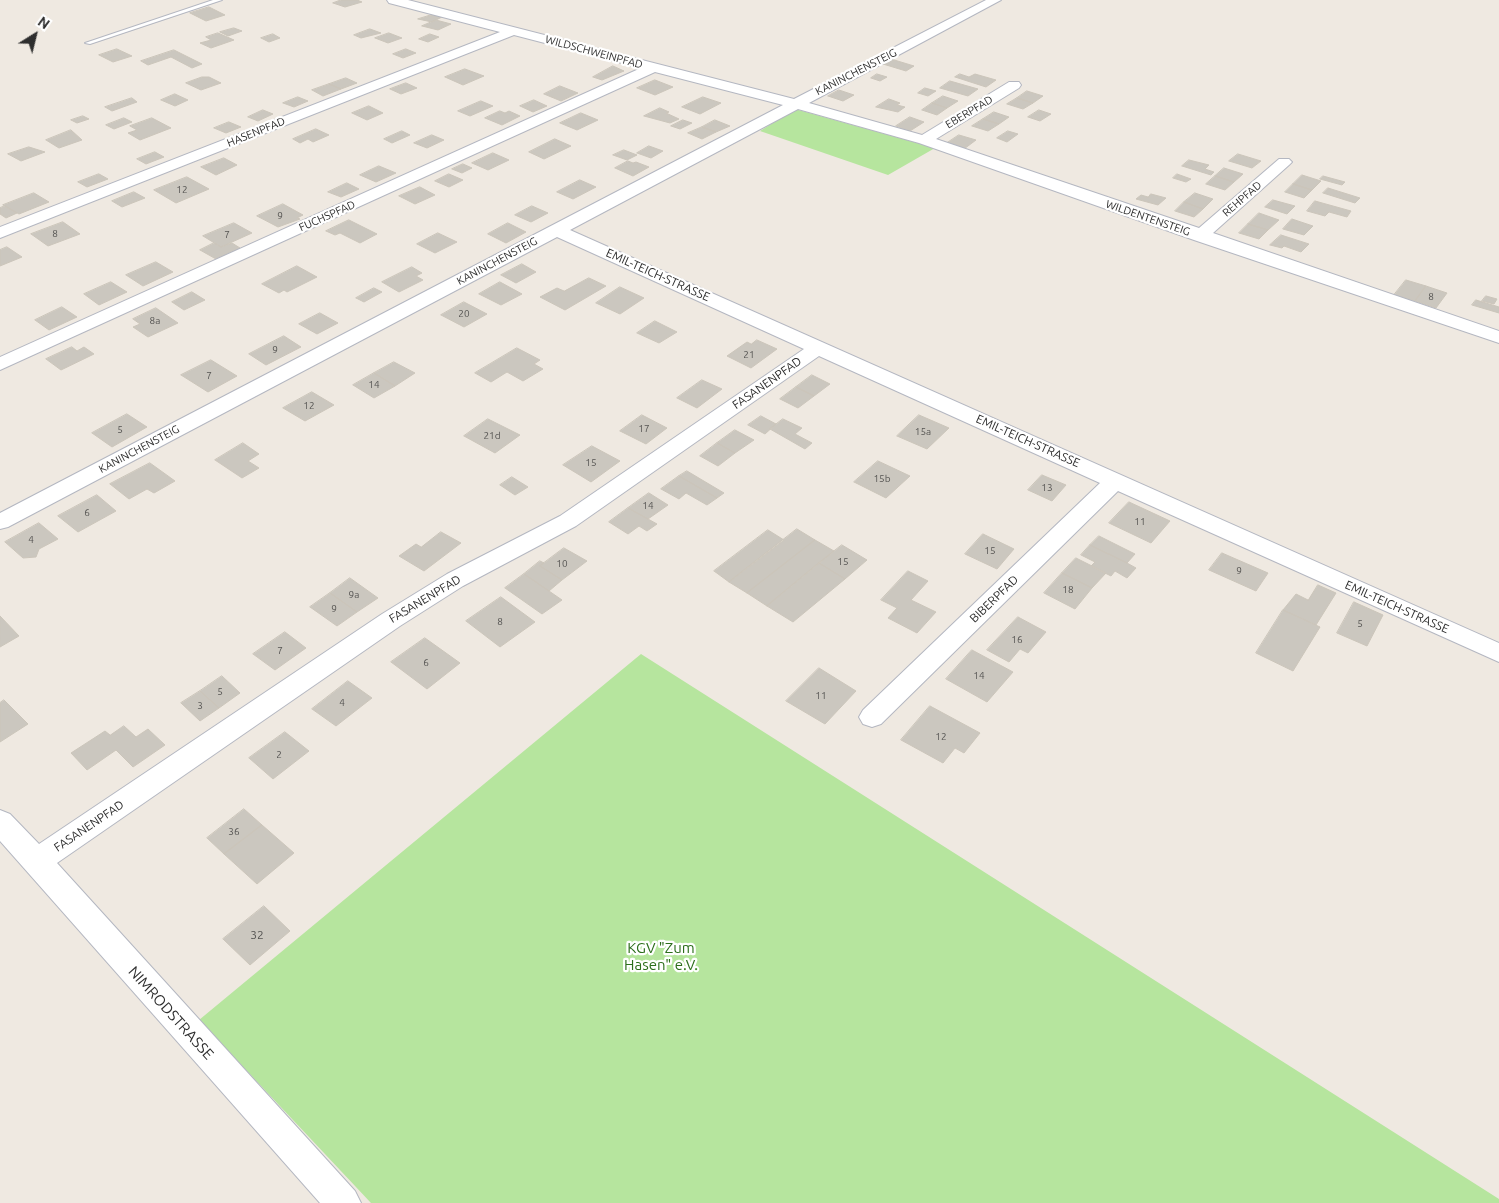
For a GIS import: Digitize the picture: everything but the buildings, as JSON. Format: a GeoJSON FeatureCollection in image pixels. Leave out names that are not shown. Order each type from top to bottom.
{"type":"FeatureCollection","features":[{"type":"Feature","properties":{"kind":"street","name":"WILDSCHWEINPFAD"},"geometry":{"type":"LineString","coordinates":[[394,0],[795,104]]}},
{"type":"Feature","properties":{"kind":"street","name":"KANINCHENSTEIG"},"geometry":{"type":"LineString","coordinates":[[0,522],[995,0]]}},
{"type":"Feature","properties":{"kind":"street","name":"HASENPFAD"},"geometry":{"type":"LineString","coordinates":[[0,233],[513,31]]}},
{"type":"Feature","properties":{"kind":"street","name":"FUCHSPFAD"},"geometry":{"type":"LineString","coordinates":[[0,364],[653,68]]}},
{"type":"Feature","properties":{"kind":"street","name":"EBERPFAD"},"geometry":{"type":"LineString","coordinates":[[924,140],[1014,84]]}},
{"type":"Feature","properties":{"kind":"street","name":"WILDENTENSTEIG"},"geometry":{"type":"LineString","coordinates":[[795,104],[924,140],[1499,337]]}},
{"type":"Feature","properties":{"kind":"street","name":"REHPFAD"},"geometry":{"type":"LineString","coordinates":[[1200,236],[1284,162]]}},
{"type":"Feature","properties":{"kind":"street","name":"EMIL-TEICH-STRASSE"},"geometry":{"type":"LineString","coordinates":[[556,230],[1499,653]]}},
{"type":"Feature","properties":{"kind":"street","name":"FASANENPFAD"},"geometry":{"type":"LineString","coordinates":[[37,861],[391,620],[455,580],[568,521],[819,347]]}},
{"type":"Feature","properties":{"kind":"street","name":"BIBERPFAD"},"geometry":{"type":"LineString","coordinates":[[872,717],[1116,480]]}},
{"type":"Feature","properties":{"kind":"street","name":"NIMRODSTRASSE"},"geometry":{"type":"LineString","coordinates":[[0,822],[343,1203]]}},
{"type":"Feature","properties":{"kind":"lane"},"geometry":{"type":"LineString","coordinates":[[88,42],[219,0]]}},
{"type":"Feature","properties":{"kind":"green space"},"geometry":{"type":"Polygon","coordinates":[[[795,109],[935,148],[888,175],[760,131],[795,109]]]}},
{"type":"Feature","properties":{"kind":"green space","name":"KGV \"Zum Hasen\" e.V."},"geometry":{"type":"Polygon","coordinates":[[[641,654],[1499,1199],[1499,1203],[371,1203],[199,1020],[641,654]]]}}]}
